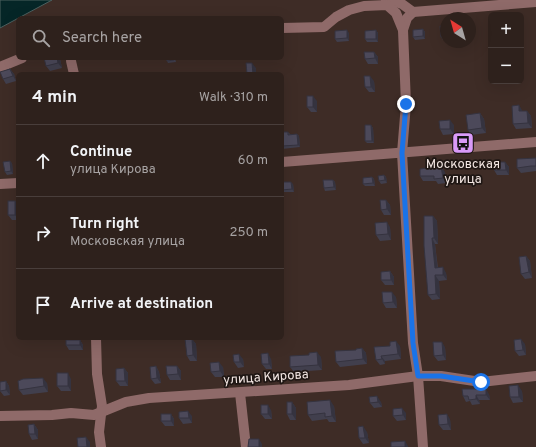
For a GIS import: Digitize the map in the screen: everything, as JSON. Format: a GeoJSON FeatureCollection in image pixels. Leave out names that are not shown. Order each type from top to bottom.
{"type":"FeatureCollection","features":[{"type":"Feature","properties":{"kind":"street"},"geometry":{"type":"LineString","coordinates":[[284,28],[324,27],[336,16],[349,10],[393,1],[402,4],[413,12]]}},
{"type":"Feature","properties":{"kind":"street"},"geometry":{"type":"LineString","coordinates":[[386,2],[396,13],[403,30],[406,104],[402,153],[413,343],[418,376],[423,447]]}},
{"type":"Feature","properties":{"kind":"street"},"geometry":{"type":"LineString","coordinates":[[403,30],[407,18],[413,12],[536,2]]}},
{"type":"Feature","properties":{"kind":"street"},"geometry":{"type":"LineString","coordinates":[[0,66],[16,60]]}},
{"type":"Feature","properties":{"kind":"street"},"geometry":{"type":"LineString","coordinates":[[71,60],[74,72]]}},
{"type":"Feature","properties":{"kind":"street"},"geometry":{"type":"LineString","coordinates":[[284,162],[536,142]]}},
{"type":"Feature","properties":{"kind":"street"},"geometry":{"type":"LineString","coordinates":[[0,184],[16,183]]}},
{"type":"Feature","properties":{"kind":"street"},"geometry":{"type":"LineString","coordinates":[[96,340],[97,374],[102,413],[100,432],[101,447]]}},
{"type":"Feature","properties":{"kind":"street","name":"улица Кирова"},"geometry":{"type":"LineString","coordinates":[[0,416],[71,413],[94,415],[126,402],[149,398],[349,385],[418,376],[441,376],[481,382],[536,376]]}},
{"type":"Feature","properties":{"kind":"street"},"geometry":{"type":"LineString","coordinates":[[240,393],[246,447]]}},
{"type":"Feature","properties":{"kind":"water"},"geometry":{"type":"Polygon","coordinates":[[[0,0],[52,0],[22,16],[16,16],[16,19],[0,28],[0,0]]]}},
{"type":"Feature","properties":{"kind":"building"},"geometry":{"type":"Polygon","coordinates":[[[423,29],[423,36],[413,37],[413,30],[423,29]]]}},
{"type":"Feature","properties":{"kind":"building"},"geometry":{"type":"Polygon","coordinates":[[[347,30],[347,38],[335,39],[335,31],[347,30]]]}},
{"type":"Feature","properties":{"kind":"building"},"geometry":{"type":"Polygon","coordinates":[[[376,30],[376,39],[365,39],[365,31],[376,30]]]}},
{"type":"Feature","properties":{"kind":"building"},"geometry":{"type":"Polygon","coordinates":[[[364,52],[374,52],[375,58],[365,59],[364,52]]]}},
{"type":"Feature","properties":{"kind":"building"},"geometry":{"type":"Polygon","coordinates":[[[44,60],[57,60],[58,63],[46,66],[44,60]]]}},
{"type":"Feature","properties":{"kind":"building"},"geometry":{"type":"Polygon","coordinates":[[[246,63],[252,63],[253,72],[247,72],[246,63]]]}},
{"type":"Feature","properties":{"kind":"building"},"geometry":{"type":"Polygon","coordinates":[[[10,69],[13,76],[3,79],[0,72],[10,69]]]}},
{"type":"Feature","properties":{"kind":"building"},"geometry":{"type":"Polygon","coordinates":[[[364,76],[370,76],[371,87],[365,87],[364,76]]]}},
{"type":"Feature","properties":{"kind":"building"},"geometry":{"type":"Polygon","coordinates":[[[307,96],[313,96],[313,107],[307,107],[307,96]]]}},
{"type":"Feature","properties":{"kind":"building"},"geometry":{"type":"Polygon","coordinates":[[[519,105],[519,111],[527,111],[528,123],[513,124],[512,106],[519,105]]]}},
{"type":"Feature","properties":{"kind":"building"},"geometry":{"type":"Polygon","coordinates":[[[480,113],[482,128],[468,130],[466,115],[480,113]]]}},
{"type":"Feature","properties":{"kind":"building"},"geometry":{"type":"Polygon","coordinates":[[[450,120],[450,129],[440,129],[439,121],[450,120]]]}},
{"type":"Feature","properties":{"kind":"building"},"geometry":{"type":"Polygon","coordinates":[[[365,125],[371,125],[372,141],[365,141],[365,125]]]}},
{"type":"Feature","properties":{"kind":"building"},"geometry":{"type":"Polygon","coordinates":[[[284,132],[288,132],[288,135],[297,134],[298,145],[284,146],[284,132]]]}},
{"type":"Feature","properties":{"kind":"building"},"geometry":{"type":"Polygon","coordinates":[[[536,158],[536,166],[517,168],[517,159],[536,158]]]}},
{"type":"Feature","properties":{"kind":"building"},"geometry":{"type":"Polygon","coordinates":[[[10,161],[11,171],[5,172],[3,162],[10,161]]]}},
{"type":"Feature","properties":{"kind":"building"},"geometry":{"type":"Polygon","coordinates":[[[494,162],[505,162],[506,170],[494,170],[494,162]]]}},
{"type":"Feature","properties":{"kind":"building"},"geometry":{"type":"Polygon","coordinates":[[[441,166],[443,178],[434,179],[434,176],[420,176],[420,169],[441,166]]]}},
{"type":"Feature","properties":{"kind":"building"},"geometry":{"type":"Polygon","coordinates":[[[384,175],[385,180],[379,181],[378,176],[384,175]]]}},
{"type":"Feature","properties":{"kind":"building"},"geometry":{"type":"Polygon","coordinates":[[[372,177],[373,183],[363,184],[363,178],[372,177]]]}},
{"type":"Feature","properties":{"kind":"building"},"geometry":{"type":"Polygon","coordinates":[[[323,180],[333,180],[334,187],[324,188],[323,180]]]}},
{"type":"Feature","properties":{"kind":"building"},"geometry":{"type":"Polygon","coordinates":[[[284,182],[291,182],[292,189],[284,190],[284,182]]]}},
{"type":"Feature","properties":{"kind":"building"},"geometry":{"type":"Polygon","coordinates":[[[380,200],[386,200],[387,209],[381,210],[380,200]]]}},
{"type":"Feature","properties":{"kind":"building"},"geometry":{"type":"Polygon","coordinates":[[[8,201],[15,201],[15,215],[8,215],[8,201]]]}},
{"type":"Feature","properties":{"kind":"building"},"geometry":{"type":"Polygon","coordinates":[[[424,216],[433,216],[434,238],[432,238],[435,268],[443,267],[443,275],[435,275],[436,294],[428,295],[424,246],[424,216]]]}},
{"type":"Feature","properties":{"kind":"building"},"geometry":{"type":"Polygon","coordinates":[[[387,222],[388,234],[376,235],[375,223],[387,222]]]}},
{"type":"Feature","properties":{"kind":"building"},"geometry":{"type":"Polygon","coordinates":[[[526,256],[529,272],[521,274],[519,257],[526,256]]]}},
{"type":"Feature","properties":{"kind":"building"},"geometry":{"type":"Polygon","coordinates":[[[390,271],[391,280],[381,280],[381,272],[390,271]]]}},
{"type":"Feature","properties":{"kind":"building"},"geometry":{"type":"Polygon","coordinates":[[[382,292],[392,292],[393,302],[383,303],[382,292]]]}},
{"type":"Feature","properties":{"kind":"building"},"geometry":{"type":"Polygon","coordinates":[[[521,339],[523,350],[515,351],[514,340],[521,339]]]}},
{"type":"Feature","properties":{"kind":"building"},"geometry":{"type":"Polygon","coordinates":[[[66,340],[80,340],[80,345],[66,345],[66,340]]]}},
{"type":"Feature","properties":{"kind":"building"},"geometry":{"type":"Polygon","coordinates":[[[185,340],[192,340],[193,355],[187,356],[185,340]]]}},
{"type":"Feature","properties":{"kind":"building"},"geometry":{"type":"Polygon","coordinates":[[[396,341],[398,354],[381,356],[382,359],[376,360],[374,347],[390,346],[390,342],[396,341]]]}},
{"type":"Feature","properties":{"kind":"building"},"geometry":{"type":"Polygon","coordinates":[[[433,342],[442,342],[443,355],[434,356],[433,342]]]}},
{"type":"Feature","properties":{"kind":"building"},"geometry":{"type":"Polygon","coordinates":[[[362,348],[363,359],[336,362],[335,351],[356,350],[362,348]]]}},
{"type":"Feature","properties":{"kind":"building"},"geometry":{"type":"Polygon","coordinates":[[[317,352],[318,365],[290,367],[290,356],[309,355],[309,353],[317,352]]]}},
{"type":"Feature","properties":{"kind":"building"},"geometry":{"type":"Polygon","coordinates":[[[268,353],[269,364],[262,364],[261,354],[268,353]]]}},
{"type":"Feature","properties":{"kind":"building"},"geometry":{"type":"Polygon","coordinates":[[[239,354],[240,362],[234,362],[233,355],[239,354]]]}},
{"type":"Feature","properties":{"kind":"building"},"geometry":{"type":"Polygon","coordinates":[[[219,362],[220,371],[211,372],[210,363],[219,362]]]}},
{"type":"Feature","properties":{"kind":"building"},"geometry":{"type":"Polygon","coordinates":[[[156,366],[157,378],[151,379],[150,367],[156,366]]]}},
{"type":"Feature","properties":{"kind":"building"},"geometry":{"type":"Polygon","coordinates":[[[166,366],[177,366],[178,374],[167,375],[166,366]]]}},
{"type":"Feature","properties":{"kind":"building"},"geometry":{"type":"Polygon","coordinates":[[[124,368],[125,381],[116,381],[116,369],[124,368]]]}},
{"type":"Feature","properties":{"kind":"building"},"geometry":{"type":"Polygon","coordinates":[[[57,373],[68,373],[68,386],[57,386],[57,373]]]}},
{"type":"Feature","properties":{"kind":"building"},"geometry":{"type":"Polygon","coordinates":[[[43,378],[44,386],[19,390],[18,381],[23,379],[43,378]]]}},
{"type":"Feature","properties":{"kind":"building"},"geometry":{"type":"Polygon","coordinates":[[[6,381],[6,390],[0,391],[0,382],[6,381]]]}},
{"type":"Feature","properties":{"kind":"building"},"geometry":{"type":"Polygon","coordinates":[[[518,385],[519,397],[510,397],[509,386],[518,385]]]}},
{"type":"Feature","properties":{"kind":"building"},"geometry":{"type":"Polygon","coordinates":[[[462,389],[486,389],[486,395],[476,395],[476,399],[469,400],[468,396],[463,396],[462,389]]]}},
{"type":"Feature","properties":{"kind":"building"},"geometry":{"type":"Polygon","coordinates":[[[377,396],[378,402],[370,403],[369,397],[377,396]]]}},
{"type":"Feature","properties":{"kind":"building"},"geometry":{"type":"Polygon","coordinates":[[[330,400],[332,416],[325,417],[325,413],[308,415],[307,402],[330,400]]]}},
{"type":"Feature","properties":{"kind":"building"},"geometry":{"type":"Polygon","coordinates":[[[287,402],[292,402],[292,414],[287,414],[287,402]]]}},
{"type":"Feature","properties":{"kind":"building"},"geometry":{"type":"Polygon","coordinates":[[[261,405],[268,405],[268,414],[261,414],[261,405]]]}},
{"type":"Feature","properties":{"kind":"building"},"geometry":{"type":"Polygon","coordinates":[[[402,408],[403,415],[393,416],[393,409],[402,408]]]}},
{"type":"Feature","properties":{"kind":"building"},"geometry":{"type":"Polygon","coordinates":[[[188,411],[189,418],[179,418],[179,412],[188,411]]]}},
{"type":"Feature","properties":{"kind":"building"},"geometry":{"type":"Polygon","coordinates":[[[161,414],[171,414],[171,421],[161,421],[161,414]]]}},
{"type":"Feature","properties":{"kind":"building"},"geometry":{"type":"Polygon","coordinates":[[[447,414],[448,424],[439,425],[438,415],[447,414]]]}},
{"type":"Feature","properties":{"kind":"building"},"geometry":{"type":"Polygon","coordinates":[[[34,424],[35,434],[29,434],[28,425],[34,424]]]}},
{"type":"Feature","properties":{"kind":"building"},"geometry":{"type":"Polygon","coordinates":[[[363,426],[365,438],[359,438],[358,427],[363,426]]]}},
{"type":"Feature","properties":{"kind":"building"},"geometry":{"type":"Polygon","coordinates":[[[86,437],[87,447],[78,447],[77,438],[86,437]]]}},
{"type":"Feature","properties":{"kind":"building"},"geometry":{"type":"Polygon","coordinates":[[[249,439],[259,439],[259,447],[248,447],[249,439]]]}},
{"type":"Feature","properties":{"kind":"building"},"geometry":{"type":"Polygon","coordinates":[[[405,441],[405,447],[391,447],[391,442],[405,441]]]}},
{"type":"Feature","properties":{"kind":"place","name":"Московская улица"},"geometry":{"type":"Point","coordinates":[463,143]}},
{"type":"Feature","properties":{"kind":"route"},"geometry":{"type":"LineString","coordinates":[[406,104],[402,153],[410,270],[413,343],[418,376],[441,376],[481,382]]}}]}
